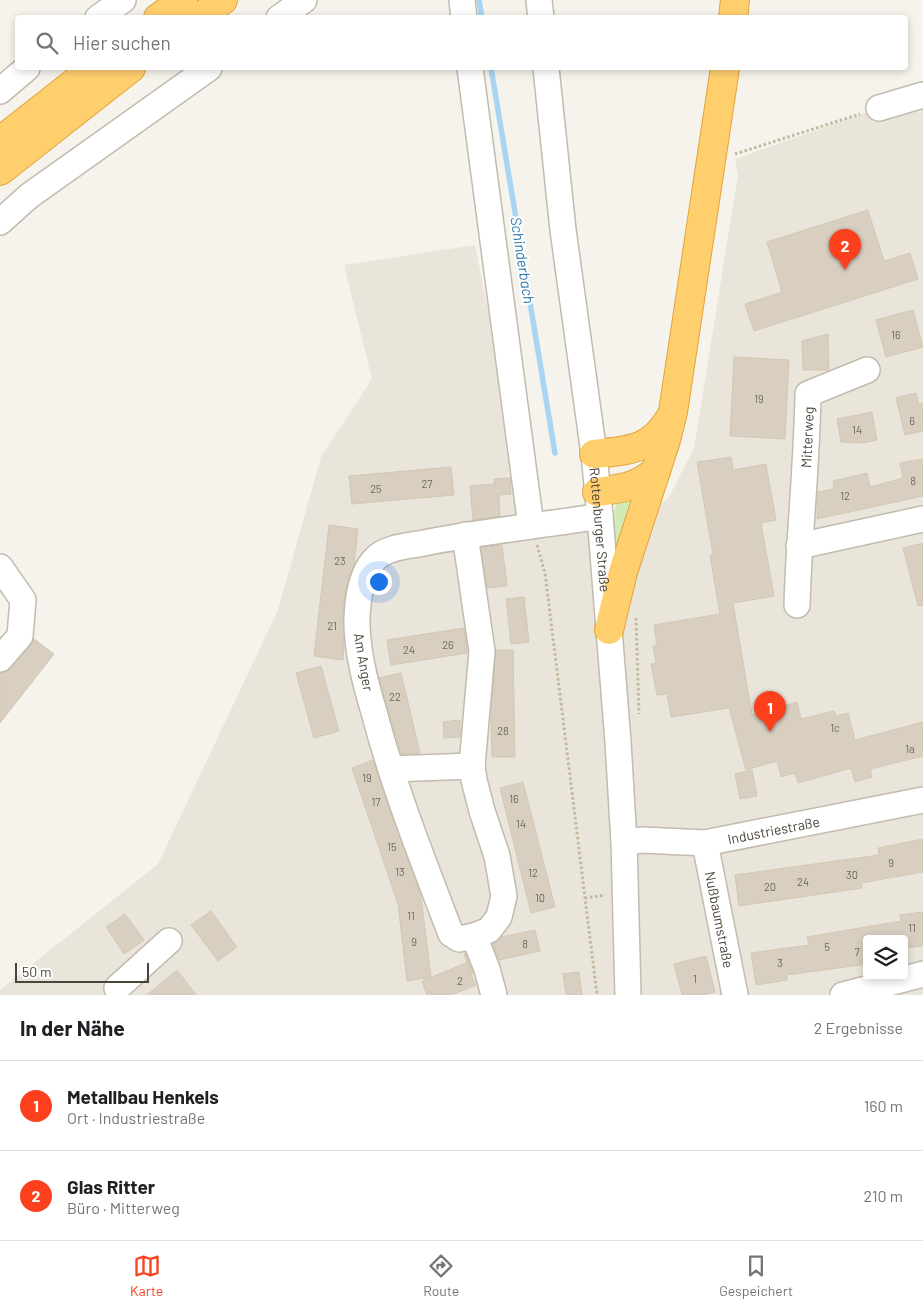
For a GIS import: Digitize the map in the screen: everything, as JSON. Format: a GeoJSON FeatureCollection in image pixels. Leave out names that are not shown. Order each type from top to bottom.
{"type":"FeatureCollection","features":[{"type":"Feature","properties":{"kind":"highway"},"geometry":{"type":"LineString","coordinates":[[162,15],[183,0]]}},
{"type":"Feature","properties":{"kind":"highway"},"geometry":{"type":"LineString","coordinates":[[203,15],[223,0]]}},
{"type":"Feature","properties":{"kind":"highway"},"geometry":{"type":"LineString","coordinates":[[732,15],[735,0]]}},
{"type":"Feature","properties":{"kind":"highway"},"geometry":{"type":"LineString","coordinates":[[0,141],[90,70]]}},
{"type":"Feature","properties":{"kind":"highway"},"geometry":{"type":"LineString","coordinates":[[0,171],[128,70]]}},
{"type":"Feature","properties":{"kind":"highway"},"geometry":{"type":"LineString","coordinates":[[609,630],[622,572],[666,440],[673,412],[725,70]]}},
{"type":"Feature","properties":{"kind":"highway"},"geometry":{"type":"LineString","coordinates":[[594,454],[629,450],[648,443],[664,428],[673,412]]}},
{"type":"Feature","properties":{"kind":"highway"},"geometry":{"type":"LineString","coordinates":[[599,504],[643,482],[656,471]]}},
{"type":"Feature","properties":{"kind":"street"},"geometry":{"type":"LineString","coordinates":[[102,15],[123,0]]}},
{"type":"Feature","properties":{"kind":"street"},"geometry":{"type":"LineString","coordinates":[[283,15],[304,0]]}},
{"type":"Feature","properties":{"kind":"street"},"geometry":{"type":"LineString","coordinates":[[462,0],[464,15]]}},
{"type":"Feature","properties":{"kind":"street"},"geometry":{"type":"LineString","coordinates":[[539,0],[541,15]]}},
{"type":"Feature","properties":{"kind":"street"},"geometry":{"type":"LineString","coordinates":[[0,92],[25,70]]}},
{"type":"Feature","properties":{"kind":"street"},"geometry":{"type":"LineString","coordinates":[[0,222],[29,196],[206,70]]}},
{"type":"Feature","properties":{"kind":"street"},"geometry":{"type":"LineString","coordinates":[[470,70],[531,526]]}},
{"type":"Feature","properties":{"kind":"street","name":"Rottenburger Straße"},"geometry":{"type":"LineString","coordinates":[[546,70],[563,230],[594,454],[599,504],[624,842],[628,995]]}},
{"type":"Feature","properties":{"kind":"street"},"geometry":{"type":"LineString","coordinates":[[879,108],[923,95]]}},
{"type":"Feature","properties":{"kind":"street","name":"Mitterweg"},"geometry":{"type":"LineString","coordinates":[[797,606],[798,546],[808,394],[867,370]]}},
{"type":"Feature","properties":{"kind":"street","name":"Am Anger"},"geometry":{"type":"LineString","coordinates":[[474,936],[459,939],[451,934],[382,744],[357,638],[359,598],[364,576],[375,558],[392,550],[465,535],[531,526],[599,504]]}},
{"type":"Feature","properties":{"kind":"street"},"geometry":{"type":"LineString","coordinates":[[798,546],[923,519]]}},
{"type":"Feature","properties":{"kind":"street"},"geometry":{"type":"LineString","coordinates":[[465,535],[482,652],[472,766],[482,811],[497,856],[504,896],[499,917],[489,930],[474,936],[487,969],[494,995]]}},
{"type":"Feature","properties":{"kind":"street"},"geometry":{"type":"LineString","coordinates":[[0,567],[23,600],[20,636],[0,659]]}},
{"type":"Feature","properties":{"kind":"street"},"geometry":{"type":"LineString","coordinates":[[391,769],[472,766]]}},
{"type":"Feature","properties":{"kind":"street","name":"Industriestraße"},"geometry":{"type":"LineString","coordinates":[[624,842],[643,840],[705,843],[923,800]]}},
{"type":"Feature","properties":{"kind":"street","name":"Nußbaumstraße"},"geometry":{"type":"LineString","coordinates":[[705,843],[735,995]]}},
{"type":"Feature","properties":{"kind":"street"},"geometry":{"type":"LineString","coordinates":[[116,993],[169,941]]}},
{"type":"Feature","properties":{"kind":"street"},"geometry":{"type":"LineString","coordinates":[[843,995],[923,974]]}},
{"type":"Feature","properties":{"kind":"path"},"geometry":{"type":"LineString","coordinates":[[729,156],[879,108]]}},
{"type":"Feature","properties":{"kind":"path"},"geometry":{"type":"LineString","coordinates":[[531,526],[545,573],[597,995]]}},
{"type":"Feature","properties":{"kind":"shaded area"},"geometry":{"type":"Polygon","coordinates":[[[923,95],[923,995],[0,995],[0,990],[158,864],[278,610],[321,457],[372,379],[344,265],[475,245],[531,526],[624,523],[668,499],[694,448],[738,175],[735,159],[879,108],[923,95]]]}},
{"type":"Feature","properties":{"kind":"green space"},"geometry":{"type":"Polygon","coordinates":[[[635,496],[617,549],[613,517],[616,505],[619,500],[635,496]]]}},
{"type":"Feature","properties":{"kind":"building"},"geometry":{"type":"Polygon","coordinates":[[[868,210],[884,261],[910,253],[918,279],[754,331],[745,304],[782,292],[767,242],[868,210]]]}},
{"type":"Feature","properties":{"kind":"building"},"geometry":{"type":"Polygon","coordinates":[[[913,310],[923,347],[886,357],[876,320],[913,310]]]}},
{"type":"Feature","properties":{"kind":"building"},"geometry":{"type":"Polygon","coordinates":[[[828,334],[829,370],[803,370],[802,341],[828,334]]]}},
{"type":"Feature","properties":{"kind":"building"},"geometry":{"type":"Polygon","coordinates":[[[734,357],[789,360],[785,439],[730,436],[734,357]]]}},
{"type":"Feature","properties":{"kind":"building"},"geometry":{"type":"Polygon","coordinates":[[[916,393],[919,404],[923,403],[923,431],[905,435],[896,398],[916,393]]]}},
{"type":"Feature","properties":{"kind":"building"},"geometry":{"type":"Polygon","coordinates":[[[872,412],[877,440],[862,443],[841,442],[837,419],[872,412]]]}},
{"type":"Feature","properties":{"kind":"building"},"geometry":{"type":"Polygon","coordinates":[[[731,457],[733,470],[766,464],[776,520],[761,523],[774,596],[733,603],[752,715],[797,702],[801,719],[834,711],[836,716],[848,713],[855,740],[923,722],[923,756],[870,769],[872,777],[855,782],[851,768],[798,783],[795,773],[781,777],[777,761],[746,770],[729,708],[671,717],[667,694],[657,695],[651,664],[656,663],[653,646],[657,645],[654,625],[720,614],[710,555],[713,555],[697,462],[731,457]]]}},
{"type":"Feature","properties":{"kind":"building"},"geometry":{"type":"Polygon","coordinates":[[[923,459],[923,496],[817,519],[818,492],[834,489],[833,481],[867,473],[870,487],[903,478],[900,463],[923,459]]]}},
{"type":"Feature","properties":{"kind":"building"},"geometry":{"type":"Polygon","coordinates":[[[451,467],[454,495],[352,504],[349,476],[451,467]]]}},
{"type":"Feature","properties":{"kind":"building"},"geometry":{"type":"Polygon","coordinates":[[[510,478],[511,494],[499,495],[500,516],[473,520],[470,486],[495,484],[494,479],[510,478]]]}},
{"type":"Feature","properties":{"kind":"building"},"geometry":{"type":"Polygon","coordinates":[[[329,525],[358,529],[354,565],[347,583],[343,606],[343,660],[314,656],[329,525]]]}},
{"type":"Feature","properties":{"kind":"building"},"geometry":{"type":"Polygon","coordinates":[[[923,543],[923,605],[918,606],[903,548],[923,543]]]}},
{"type":"Feature","properties":{"kind":"building"},"geometry":{"type":"Polygon","coordinates":[[[502,545],[507,586],[487,588],[481,548],[502,545]]]}},
{"type":"Feature","properties":{"kind":"building"},"geometry":{"type":"Polygon","coordinates":[[[524,597],[529,642],[511,644],[506,599],[524,597]]]}},
{"type":"Feature","properties":{"kind":"building"},"geometry":{"type":"Polygon","coordinates":[[[464,628],[467,653],[391,665],[387,640],[464,628]]]}},
{"type":"Feature","properties":{"kind":"building"},"geometry":{"type":"Polygon","coordinates":[[[34,639],[54,654],[0,723],[0,673],[11,668],[34,639]]]}},
{"type":"Feature","properties":{"kind":"building"},"geometry":{"type":"Polygon","coordinates":[[[496,650],[513,650],[515,757],[492,757],[491,714],[496,650]]]}},
{"type":"Feature","properties":{"kind":"building"},"geometry":{"type":"Polygon","coordinates":[[[321,666],[339,731],[314,738],[296,673],[321,666]]]}},
{"type":"Feature","properties":{"kind":"building"},"geometry":{"type":"Polygon","coordinates":[[[401,673],[420,753],[418,754],[401,754],[379,678],[401,673]]]}},
{"type":"Feature","properties":{"kind":"building"},"geometry":{"type":"Polygon","coordinates":[[[460,720],[460,737],[444,738],[443,722],[460,720]]]}},
{"type":"Feature","properties":{"kind":"building"},"geometry":{"type":"Polygon","coordinates":[[[373,760],[421,897],[431,977],[407,981],[398,904],[352,768],[373,760]]]}},
{"type":"Feature","properties":{"kind":"building"},"geometry":{"type":"Polygon","coordinates":[[[752,770],[757,796],[740,799],[735,774],[752,770]]]}},
{"type":"Feature","properties":{"kind":"building"},"geometry":{"type":"Polygon","coordinates":[[[523,782],[555,907],[531,913],[500,788],[523,782]]]}},
{"type":"Feature","properties":{"kind":"building"},"geometry":{"type":"Polygon","coordinates":[[[923,839],[923,872],[861,883],[862,888],[739,906],[735,875],[879,855],[878,848],[923,839]]]}},
{"type":"Feature","properties":{"kind":"building"},"geometry":{"type":"Polygon","coordinates":[[[211,911],[237,947],[218,961],[191,925],[211,911]]]}},
{"type":"Feature","properties":{"kind":"building"},"geometry":{"type":"Polygon","coordinates":[[[923,912],[923,946],[908,948],[908,935],[863,935],[863,965],[787,975],[787,980],[756,985],[751,953],[809,945],[807,937],[901,921],[900,915],[923,912]]]}},
{"type":"Feature","properties":{"kind":"building"},"geometry":{"type":"Polygon","coordinates":[[[125,914],[144,940],[124,954],[106,927],[125,914]]]}},
{"type":"Feature","properties":{"kind":"building"},"geometry":{"type":"Polygon","coordinates":[[[535,930],[540,951],[499,960],[493,944],[501,937],[535,930]]]}},
{"type":"Feature","properties":{"kind":"building"},"geometry":{"type":"Polygon","coordinates":[[[465,953],[476,985],[451,995],[427,995],[422,981],[466,963],[471,973],[465,953]]]}},
{"type":"Feature","properties":{"kind":"building"},"geometry":{"type":"Polygon","coordinates":[[[706,956],[715,992],[703,995],[682,995],[674,964],[706,956]]]}},
{"type":"Feature","properties":{"kind":"building"},"geometry":{"type":"Polygon","coordinates":[[[177,970],[196,995],[147,995],[177,970]]]}},
{"type":"Feature","properties":{"kind":"building"},"geometry":{"type":"Polygon","coordinates":[[[579,972],[582,995],[566,995],[563,974],[579,972]]]}},
{"type":"Feature","properties":{"kind":"waterway","name":"Schinderbach"},"geometry":{"type":"LineString","coordinates":[[479,0],[482,15]]}},
{"type":"Feature","properties":{"kind":"waterway","name":"Schinderbach"},"geometry":{"type":"LineString","coordinates":[[491,70],[555,453]]}},
{"type":"Feature","properties":{"kind":"place","name":"Glas Ritter"},"geometry":{"type":"Point","coordinates":[845,270]}},
{"type":"Feature","properties":{"kind":"place","name":"Metallbau Henkels"},"geometry":{"type":"Point","coordinates":[770,732]}}]}
